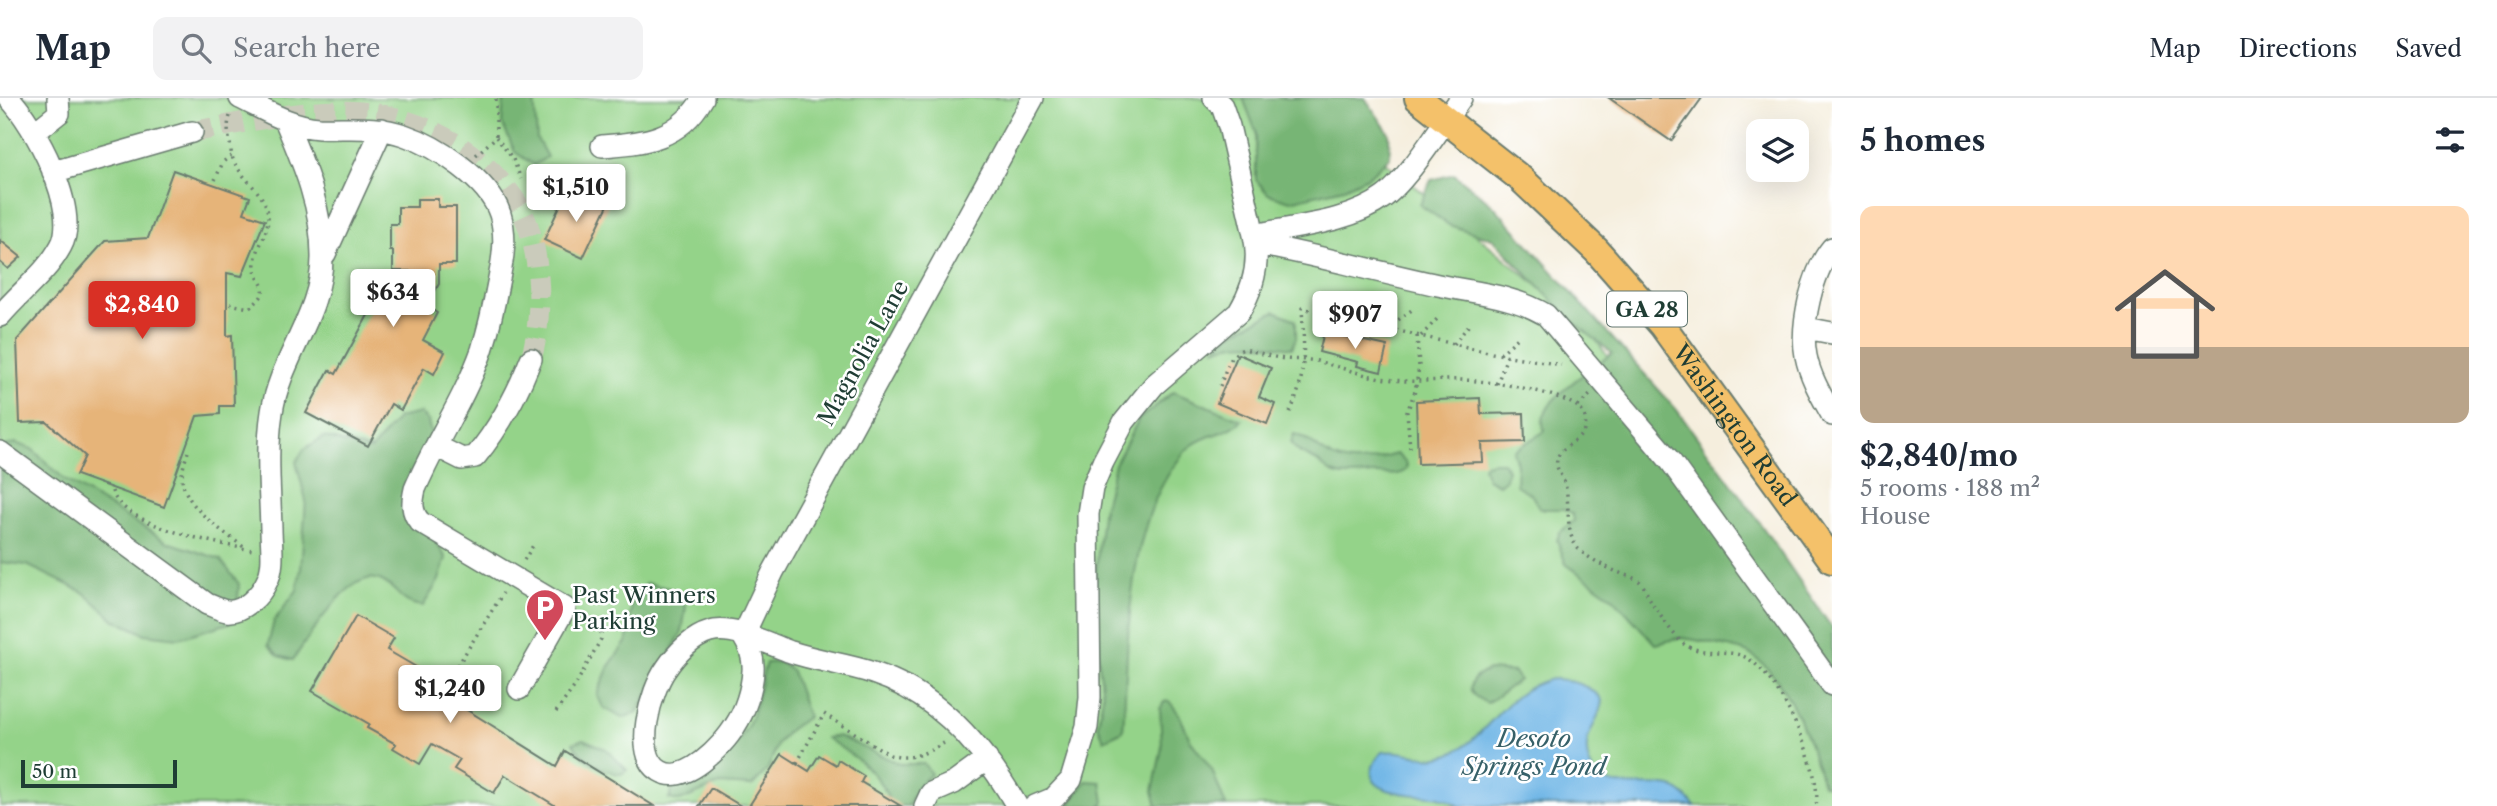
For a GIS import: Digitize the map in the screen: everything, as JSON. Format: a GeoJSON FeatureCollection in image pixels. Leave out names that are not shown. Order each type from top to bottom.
{"type":"FeatureCollection","features":[{"type":"Feature","properties":{"kind":"main road","name":"Washington Road"},"geometry":{"type":"LineString","coordinates":[[1418,98],[1520,178],[1605,260],[1662,325],[1832,560]]}},
{"type":"Feature","properties":{"kind":"street"},"geometry":{"type":"LineString","coordinates":[[0,316],[38,277],[63,244],[65,214],[53,172],[34,133],[9,98]]}},
{"type":"Feature","properties":{"kind":"street"},"geometry":{"type":"LineString","coordinates":[[34,133],[59,113],[58,98]]}},
{"type":"Feature","properties":{"kind":"street"},"geometry":{"type":"LineString","coordinates":[[602,146],[635,144],[668,135],[695,113],[703,98]]}},
{"type":"Feature","properties":{"kind":"street","name":"Magnolia Lane"},"geometry":{"type":"LineString","coordinates":[[743,636],[773,572],[1033,98]]}},
{"type":"Feature","properties":{"kind":"street"},"geometry":{"type":"LineString","coordinates":[[1035,806],[1054,798],[1071,780],[1087,727],[1090,697],[1087,535],[1093,488],[1103,461],[1124,422],[1154,384],[1239,312],[1254,279],[1255,240],[1229,126],[1222,106],[1214,98]]}},
{"type":"Feature","properties":{"kind":"street"},"geometry":{"type":"LineString","coordinates":[[1255,240],[1339,218],[1385,196],[1407,172],[1461,98]]}},
{"type":"Feature","properties":{"kind":"street"},"geometry":{"type":"LineString","coordinates":[[235,106],[318,128],[382,129],[402,134],[426,145],[461,167],[494,200],[503,226],[504,243],[493,309],[481,351],[415,489],[412,507],[414,516],[420,522],[565,608],[519,689]]}},
{"type":"Feature","properties":{"kind":"street"},"geometry":{"type":"LineString","coordinates":[[285,120],[316,199],[321,219],[323,260]]}},
{"type":"Feature","properties":{"kind":"street"},"geometry":{"type":"LineString","coordinates":[[0,452],[206,604],[236,611],[250,602],[270,576],[270,454],[272,412],[278,387],[310,312],[323,260],[382,129]]}},
{"type":"Feature","properties":{"kind":"street"},"geometry":{"type":"LineString","coordinates":[[53,172],[192,132]]}},
{"type":"Feature","properties":{"kind":"street"},"geometry":{"type":"LineString","coordinates":[[1255,240],[1519,302],[1546,315],[1671,462],[1832,685]]}},
{"type":"Feature","properties":{"kind":"street"},"geometry":{"type":"LineString","coordinates":[[1829,407],[1806,355],[1806,328],[1816,273],[1832,248]]}},
{"type":"Feature","properties":{"kind":"street"},"geometry":{"type":"LineString","coordinates":[[1806,328],[1832,333]]}},
{"type":"Feature","properties":{"kind":"street"},"geometry":{"type":"LineString","coordinates":[[436,446],[462,459],[475,457],[499,425],[518,392],[531,359]]}},
{"type":"Feature","properties":{"kind":"street"},"geometry":{"type":"LineString","coordinates":[[1829,407],[1832,376]]}},
{"type":"Feature","properties":{"kind":"street"},"geometry":{"type":"LineString","coordinates":[[743,636],[752,655],[753,673],[745,704],[735,726],[715,750],[687,771],[672,775],[658,771],[649,761],[645,743],[651,704],[665,671],[680,652],[703,635],[730,630],[813,659],[871,673],[915,692],[963,731],[987,759],[1017,806]]}},
{"type":"Feature","properties":{"kind":"street"},"geometry":{"type":"LineString","coordinates":[[925,806],[931,793],[954,783],[987,759]]}},
{"type":"Feature","properties":{"kind":"path"},"geometry":{"type":"LineString","coordinates":[[496,98],[496,136],[513,159],[521,179]]}},
{"type":"Feature","properties":{"kind":"path"},"geometry":{"type":"LineString","coordinates":[[230,304],[249,308],[260,300],[264,292],[264,284],[255,263],[268,224],[266,208],[255,187],[239,170],[232,155],[228,123],[235,106]]}},
{"type":"Feature","properties":{"kind":"path"},"geometry":{"type":"LineString","coordinates":[[461,167],[496,136]]}},
{"type":"Feature","properties":{"kind":"path"},"geometry":{"type":"LineString","coordinates":[[215,180],[223,162],[232,155]]}},
{"type":"Feature","properties":{"kind":"path"},"geometry":{"type":"LineString","coordinates":[[1327,314],[1349,295]]}},
{"type":"Feature","properties":{"kind":"path"},"geometry":{"type":"LineString","coordinates":[[1361,322],[1385,303]]}},
{"type":"Feature","properties":{"kind":"path"},"geometry":{"type":"LineString","coordinates":[[1290,412],[1300,389],[1305,359],[1302,308],[1454,344],[1562,365]]}},
{"type":"Feature","properties":{"kind":"path"},"geometry":{"type":"LineString","coordinates":[[1387,328],[1412,309]]}},
{"type":"Feature","properties":{"kind":"path"},"geometry":{"type":"LineString","coordinates":[[1410,448],[1407,412],[1413,398],[1419,367],[1419,336],[1440,316]]}},
{"type":"Feature","properties":{"kind":"path"},"geometry":{"type":"LineString","coordinates":[[1454,344],[1469,325]]}},
{"type":"Feature","properties":{"kind":"path"},"geometry":{"type":"LineString","coordinates":[[1500,354],[1520,336]]}},
{"type":"Feature","properties":{"kind":"path"},"geometry":{"type":"LineString","coordinates":[[1220,386],[1237,351],[1244,349],[1289,359],[1305,359],[1396,381],[1466,380],[1497,384],[1570,402],[1583,413],[1586,420],[1583,433],[1558,455],[1556,463],[1557,470],[1565,481],[1568,520],[1579,551],[1598,563],[1637,579],[1661,617],[1685,644],[1701,651],[1744,656],[1766,673],[1793,719],[1807,753],[1818,794],[1816,806]]}},
{"type":"Feature","properties":{"kind":"path"},"geometry":{"type":"LineString","coordinates":[[1497,384],[1507,355]]}},
{"type":"Feature","properties":{"kind":"path"},"geometry":{"type":"LineString","coordinates":[[188,452],[183,470],[183,484],[192,501],[208,519],[246,549]]}},
{"type":"Feature","properties":{"kind":"path"},"geometry":{"type":"LineString","coordinates":[[112,491],[125,509],[148,523],[216,544],[272,554]]}},
{"type":"Feature","properties":{"kind":"path"},"geometry":{"type":"LineString","coordinates":[[520,566],[534,544]]}},
{"type":"Feature","properties":{"kind":"path"},"geometry":{"type":"LineString","coordinates":[[443,689],[506,589]]}},
{"type":"Feature","properties":{"kind":"path"},"geometry":{"type":"LineString","coordinates":[[556,712],[600,643],[601,633],[589,624]]}},
{"type":"Feature","properties":{"kind":"path"},"geometry":{"type":"LineString","coordinates":[[797,763],[824,714],[890,755],[901,758],[916,757],[963,731]]}},
{"type":"Feature","properties":{"kind":"green space"},"geometry":{"type":"Polygon","coordinates":[[[0,98],[1305,98],[1586,326],[1832,671],[1832,806],[0,806],[0,98]]]}},
{"type":"Feature","properties":{"kind":"green space"},"geometry":{"type":"Polygon","coordinates":[[[504,98],[534,98],[537,139],[547,157],[534,165],[515,152],[502,123],[504,98]]]}},
{"type":"Feature","properties":{"kind":"green space"},"geometry":{"type":"Polygon","coordinates":[[[1243,98],[1365,98],[1389,133],[1390,157],[1369,176],[1344,188],[1290,201],[1268,194],[1256,180],[1256,132],[1243,98]]]}},
{"type":"Feature","properties":{"kind":"green space"},"geometry":{"type":"Polygon","coordinates":[[[1454,174],[1493,205],[1676,409],[1753,513],[1832,628],[1832,787],[1823,784],[1805,731],[1787,695],[1764,665],[1745,652],[1696,640],[1678,638],[1655,644],[1613,598],[1566,564],[1557,540],[1560,532],[1574,521],[1573,514],[1565,509],[1540,509],[1531,494],[1516,485],[1517,464],[1513,451],[1545,431],[1543,421],[1555,398],[1612,353],[1571,320],[1493,239],[1449,225],[1420,205],[1431,180],[1454,174]]]}},
{"type":"Feature","properties":{"kind":"green space"},"geometry":{"type":"Polygon","coordinates":[[[1275,311],[1296,320],[1296,338],[1292,348],[1243,343],[1214,349],[1231,333],[1275,311]]]}},
{"type":"Feature","properties":{"kind":"green space"},"geometry":{"type":"Polygon","coordinates":[[[1173,392],[1242,420],[1189,448],[1160,490],[1147,521],[1132,591],[1123,731],[1104,740],[1098,725],[1103,696],[1097,647],[1095,581],[1102,513],[1115,464],[1139,419],[1173,392]]]}},
{"type":"Feature","properties":{"kind":"green space"},"geometry":{"type":"Polygon","coordinates":[[[420,413],[428,421],[432,438],[409,498],[446,558],[439,580],[423,606],[404,599],[382,581],[370,579],[357,583],[332,606],[293,660],[279,656],[268,645],[274,621],[297,590],[301,568],[306,500],[296,462],[304,449],[324,437],[371,450],[398,418],[420,413]]]}},
{"type":"Feature","properties":{"kind":"green space"},"geometry":{"type":"Polygon","coordinates":[[[1294,434],[1336,459],[1345,461],[1370,461],[1397,454],[1407,464],[1406,470],[1395,475],[1335,474],[1296,449],[1291,442],[1294,434]]]}},
{"type":"Feature","properties":{"kind":"green space"},"geometry":{"type":"Polygon","coordinates":[[[15,443],[32,449],[64,479],[168,542],[220,559],[239,584],[236,621],[179,638],[145,634],[115,620],[83,592],[27,565],[0,562],[0,459],[3,447],[15,443]]]}},
{"type":"Feature","properties":{"kind":"green space"},"geometry":{"type":"Polygon","coordinates":[[[1492,462],[1503,462],[1508,470],[1504,481],[1499,485],[1487,479],[1483,467],[1492,462]]]}},
{"type":"Feature","properties":{"kind":"green space"},"geometry":{"type":"Polygon","coordinates":[[[646,583],[672,589],[686,606],[682,632],[637,713],[622,718],[603,707],[597,695],[609,666],[627,641],[632,604],[646,583]]]}},
{"type":"Feature","properties":{"kind":"green space"},"geometry":{"type":"Polygon","coordinates":[[[780,662],[792,671],[808,717],[790,729],[778,743],[768,769],[752,786],[720,784],[680,801],[669,799],[673,788],[707,769],[736,743],[750,721],[766,663],[780,662]]]}},
{"type":"Feature","properties":{"kind":"green space"},"geometry":{"type":"Polygon","coordinates":[[[1489,670],[1514,672],[1519,680],[1488,703],[1474,695],[1470,686],[1476,678],[1489,670]]]}},
{"type":"Feature","properties":{"kind":"green space"},"geometry":{"type":"Polygon","coordinates":[[[1169,701],[1179,714],[1191,741],[1212,770],[1226,806],[1157,806],[1153,791],[1162,747],[1160,709],[1164,702],[1169,701]]]}},
{"type":"Feature","properties":{"kind":"green space"},"geometry":{"type":"Polygon","coordinates":[[[838,736],[900,764],[924,764],[931,774],[917,787],[908,806],[891,806],[874,774],[826,738],[838,736]]]}},
{"type":"Feature","properties":{"kind":"green space"},"geometry":{"type":"Polygon","coordinates":[[[583,739],[606,749],[627,770],[621,774],[615,773],[587,759],[573,743],[583,739]]]}},
{"type":"Feature","properties":{"kind":"green space"},"geometry":{"type":"Polygon","coordinates":[[[1086,781],[1101,782],[1104,802],[1101,806],[1069,806],[1086,781]]]}},
{"type":"Feature","properties":{"kind":"water","name":"Desoto Springs Pond"},"geometry":{"type":"Polygon","coordinates":[[[1552,679],[1580,684],[1602,700],[1587,745],[1591,767],[1599,777],[1609,783],[1622,785],[1674,788],[1695,806],[1460,806],[1439,797],[1387,790],[1373,779],[1373,765],[1383,752],[1422,757],[1447,755],[1474,738],[1521,693],[1552,679]]]}},
{"type":"Feature","properties":{"kind":"building"},"geometry":{"type":"Polygon","coordinates":[[[1609,98],[1702,98],[1671,141],[1609,98]]]}},
{"type":"Feature","properties":{"kind":"building"},"geometry":{"type":"Polygon","coordinates":[[[173,170],[250,197],[244,213],[265,220],[242,276],[227,273],[227,336],[232,335],[234,406],[220,406],[220,414],[197,416],[164,507],[76,475],[85,456],[47,422],[20,423],[17,340],[105,241],[148,238],[173,170]]]}},
{"type":"Feature","properties":{"kind":"building"},"geometry":{"type":"Polygon","coordinates":[[[579,191],[608,205],[583,258],[544,240],[565,195],[575,200],[579,191]]]}},
{"type":"Feature","properties":{"kind":"building"},"geometry":{"type":"Polygon","coordinates":[[[417,199],[438,199],[438,207],[456,207],[456,264],[439,264],[439,284],[428,303],[437,313],[423,340],[445,352],[434,374],[424,368],[401,410],[391,404],[368,446],[306,413],[329,370],[336,374],[374,304],[387,311],[409,271],[393,271],[390,224],[398,224],[398,207],[417,207],[417,199]]]}},
{"type":"Feature","properties":{"kind":"building"},"geometry":{"type":"Polygon","coordinates":[[[0,240],[21,257],[8,269],[0,262],[0,240]]]}},
{"type":"Feature","properties":{"kind":"building"},"geometry":{"type":"Polygon","coordinates":[[[1324,332],[1387,346],[1381,372],[1357,366],[1358,362],[1319,352],[1324,332]]]}},
{"type":"Feature","properties":{"kind":"building"},"geometry":{"type":"Polygon","coordinates":[[[1238,354],[1271,368],[1259,397],[1275,404],[1267,424],[1217,403],[1238,354]]]}},
{"type":"Feature","properties":{"kind":"building"},"geometry":{"type":"Polygon","coordinates":[[[1480,398],[1481,414],[1524,413],[1525,442],[1482,443],[1483,462],[1418,464],[1416,401],[1480,398]]]}},
{"type":"Feature","properties":{"kind":"building"},"geometry":{"type":"Polygon","coordinates":[[[356,616],[394,638],[387,650],[423,671],[420,676],[467,704],[464,708],[557,766],[565,751],[654,806],[556,806],[505,775],[494,793],[454,769],[460,760],[432,744],[420,764],[393,748],[396,744],[367,728],[369,724],[312,691],[356,616]]]}},
{"type":"Feature","properties":{"kind":"building"},"geometry":{"type":"Polygon","coordinates":[[[782,754],[809,771],[819,755],[836,765],[838,760],[864,776],[861,782],[901,806],[749,806],[782,754]]]}},
{"type":"Feature","properties":{"kind":"building"},"geometry":{"type":"Polygon","coordinates":[[[711,788],[741,806],[699,806],[711,788]]]}},
{"type":"Feature","properties":{"kind":"tunnel"},"geometry":{"type":"LineString","coordinates":[[192,132],[297,114],[361,112],[384,115],[428,129],[469,153],[503,184],[517,203],[532,238],[539,301],[531,359]]}},
{"type":"Feature","properties":{"kind":"place","name":"Past Winners Parking"},"geometry":{"type":"Point","coordinates":[545,642]}}]}
